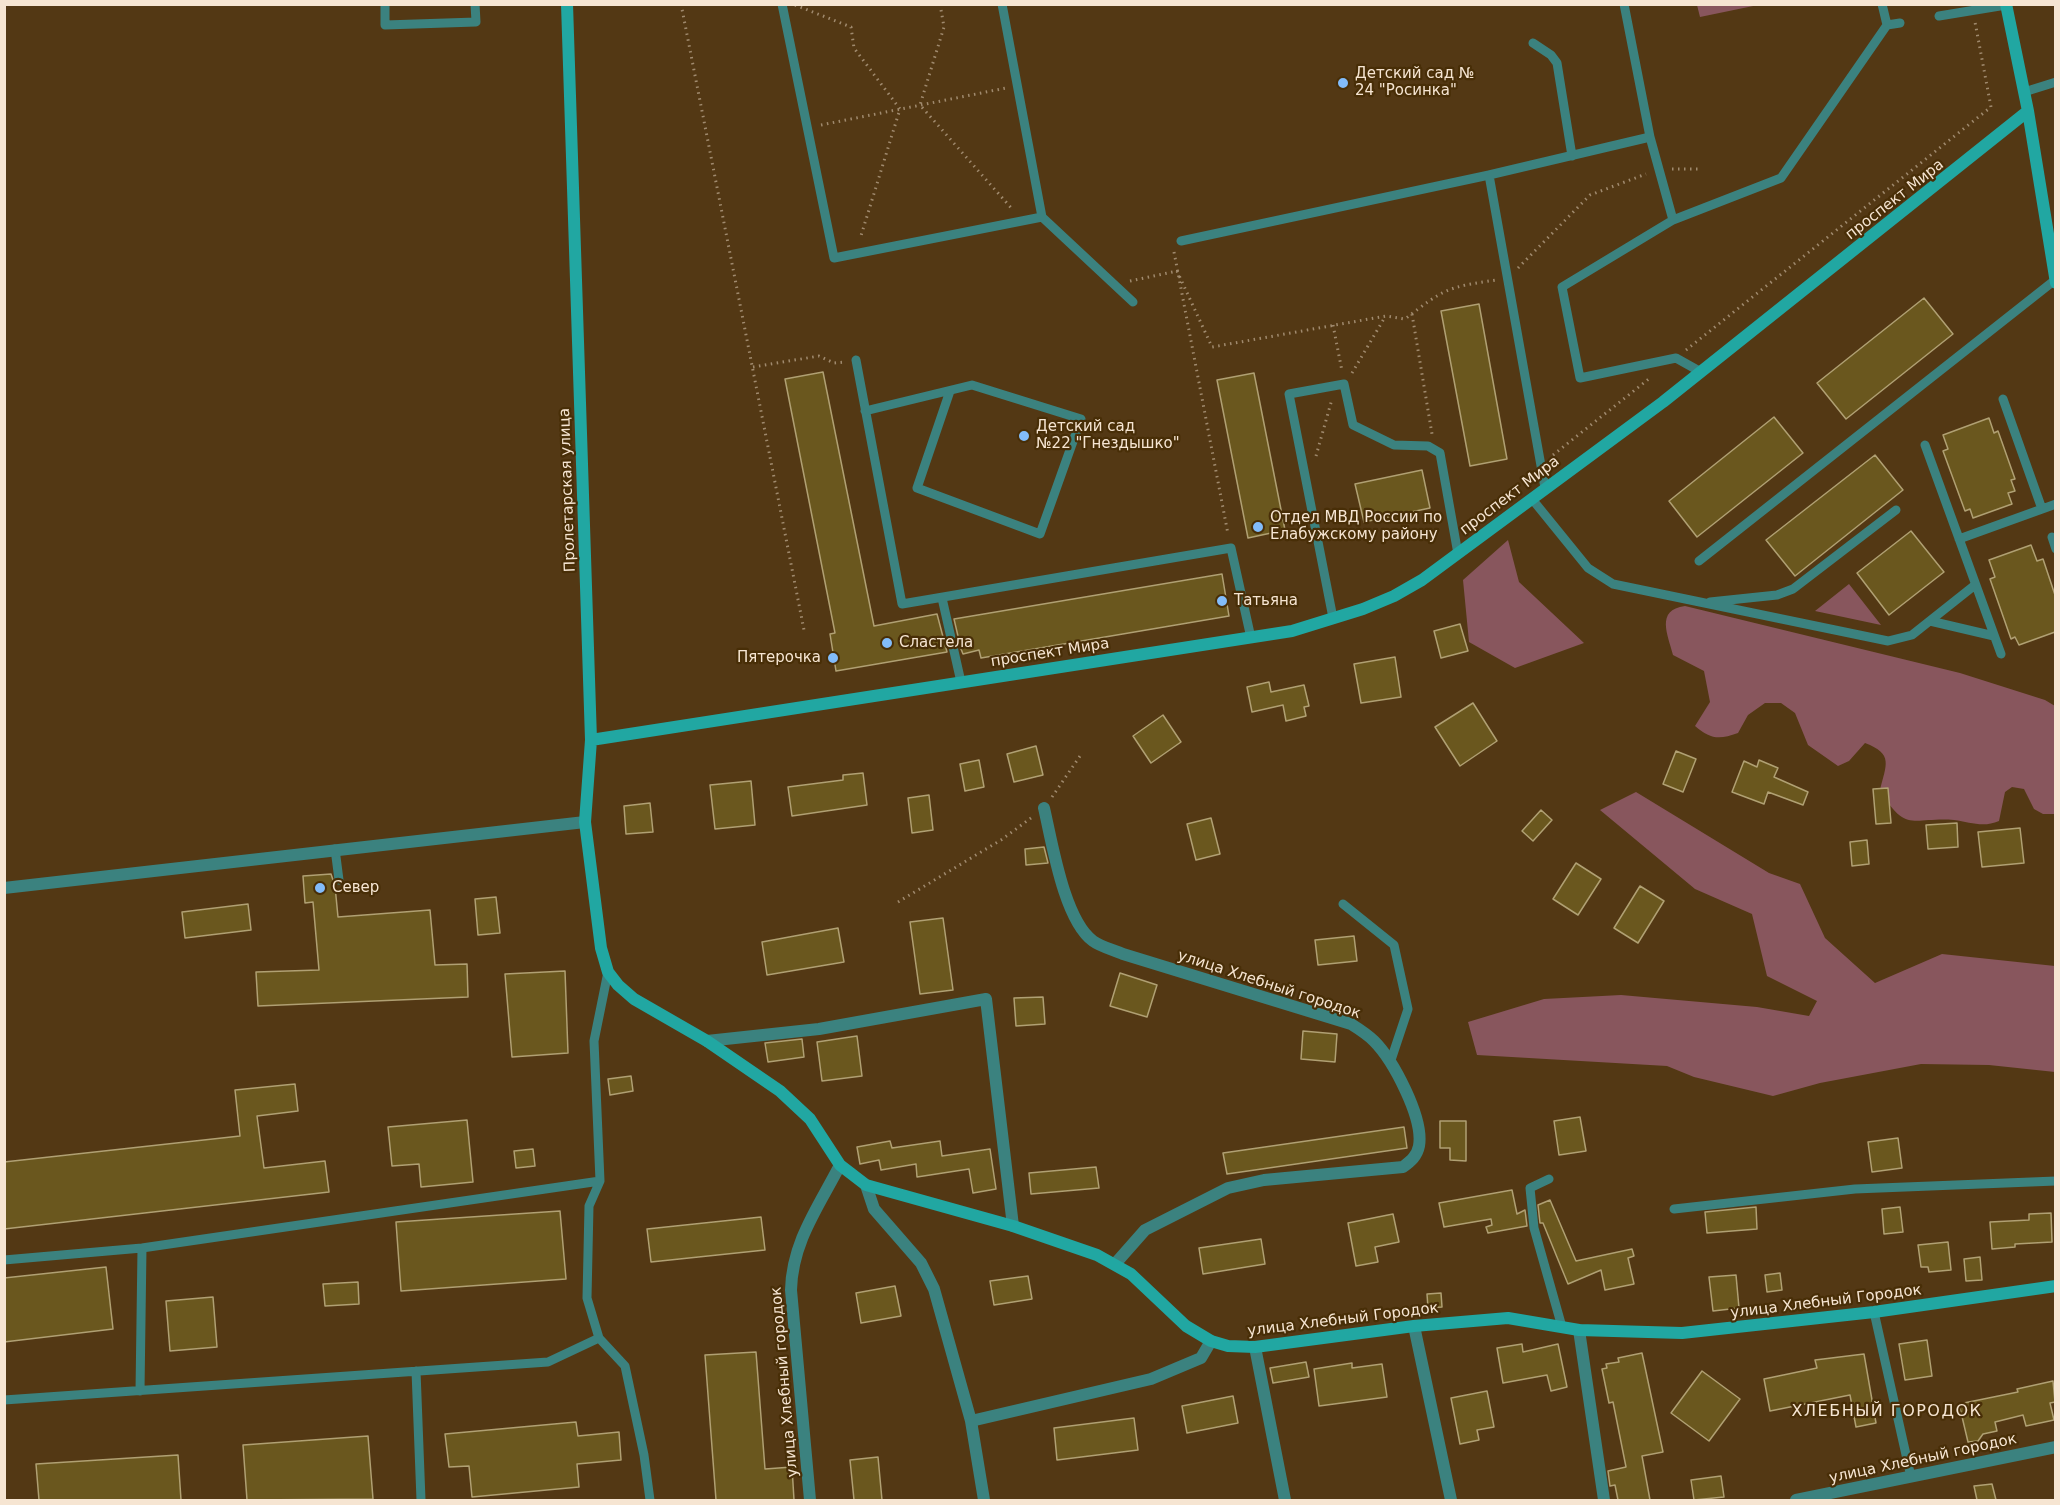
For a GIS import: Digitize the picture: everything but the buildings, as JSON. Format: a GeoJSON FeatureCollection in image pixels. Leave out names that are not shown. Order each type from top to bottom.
{"type":"FeatureCollection","features":[{"type":"Feature","properties":{"kind":"street","name":"Пролетарская улица"},"geometry":{"type":"LineString","coordinates":[[567,4],[591,740],[585,822],[601,948],[608,972]]}},
{"type":"Feature","properties":{"kind":"street"},"geometry":{"type":"LineString","coordinates":[[2006,5],[2028,111],[2055,281]]}},
{"type":"Feature","properties":{"kind":"street","name":"проспект Мира"},"geometry":{"type":"LineString","coordinates":[[591,740],[1292,631],[1394,596],[1458,554],[1701,372],[2028,111]]}},
{"type":"Feature","properties":{"kind":"street","name":"улица Хлебный городок"},"geometry":{"type":"LineString","coordinates":[[1044,808],[1059,872],[1074,917],[1093,941],[1123,954],[1351,1024],[1375,1043],[1390,1063],[1412,1104],[1419,1137],[1419,1145],[1411,1161],[1403,1167],[1264,1180],[1228,1188],[1145,1230],[1115,1264]]}},
{"type":"Feature","properties":{"kind":"street"},"geometry":{"type":"LineString","coordinates":[[4,888],[585,822]]}},
{"type":"Feature","properties":{"kind":"street","name":"улица Хлебный Городок"},"geometry":{"type":"LineString","coordinates":[[608,972],[634,999],[707,1041],[795,1104],[820,1132],[840,1165],[866,1185],[1013,1226],[1078,1247],[1131,1274],[1186,1326],[1211,1341],[1227,1346],[1255,1347],[1414,1326],[1508,1318],[1580,1330],[1682,1333],[1874,1312],[2055,1286]]}},
{"type":"Feature","properties":{"kind":"street"},"geometry":{"type":"LineString","coordinates":[[707,1041],[819,1029],[986,999],[1013,1226]]}},
{"type":"Feature","properties":{"kind":"street","name":"улица Хлебный городок"},"geometry":{"type":"LineString","coordinates":[[810,1500],[791,1290],[792,1268],[803,1234],[840,1165]]}},
{"type":"Feature","properties":{"kind":"street"},"geometry":{"type":"LineString","coordinates":[[866,1185],[874,1209],[921,1263],[934,1289],[971,1421],[984,1500]]}},
{"type":"Feature","properties":{"kind":"street","name":"улица Хлебный городок"},"geometry":{"type":"LineString","coordinates":[[1414,1326],[1451,1500]]}},
{"type":"Feature","properties":{"kind":"street"},"geometry":{"type":"LineString","coordinates":[[1580,1330],[1604,1500]]}},
{"type":"Feature","properties":{"kind":"street"},"geometry":{"type":"LineString","coordinates":[[971,1421],[1150,1379],[1201,1358],[1211,1341]]}},
{"type":"Feature","properties":{"kind":"street","name":"улица Хлебный городок"},"geometry":{"type":"LineString","coordinates":[[1255,1347],[1285,1500]]}},
{"type":"Feature","properties":{"kind":"street","name":"улица Хлебный городок"},"geometry":{"type":"LineString","coordinates":[[1796,1500],[2055,1447]]}},
{"type":"Feature","properties":{"kind":"lane"},"geometry":{"type":"LineString","coordinates":[[385,4],[385,25],[476,22],[475,4]]}},
{"type":"Feature","properties":{"kind":"lane"},"geometry":{"type":"LineString","coordinates":[[782,4],[834,258],[1042,217]]}},
{"type":"Feature","properties":{"kind":"lane"},"geometry":{"type":"LineString","coordinates":[[1002,4],[1042,217],[1133,302]]}},
{"type":"Feature","properties":{"kind":"lane"},"geometry":{"type":"LineString","coordinates":[[1624,4],[1650,137],[1673,220]]}},
{"type":"Feature","properties":{"kind":"lane"},"geometry":{"type":"LineString","coordinates":[[1882,4],[1887,26]]}},
{"type":"Feature","properties":{"kind":"lane"},"geometry":{"type":"LineString","coordinates":[[1939,16],[2006,5]]}},
{"type":"Feature","properties":{"kind":"lane"},"geometry":{"type":"LineString","coordinates":[[1701,372],[1676,358],[1580,378],[1563,286],[1673,220],[1781,178],[1887,26],[1900,23]]}},
{"type":"Feature","properties":{"kind":"lane"},"geometry":{"type":"LineString","coordinates":[[1533,43],[1551,55],[1557,63],[1572,156]]}},
{"type":"Feature","properties":{"kind":"lane"},"geometry":{"type":"LineString","coordinates":[[2024,92],[2055,82]]}},
{"type":"Feature","properties":{"kind":"lane"},"geometry":{"type":"LineString","coordinates":[[1181,241],[1489,175],[1650,137]]}},
{"type":"Feature","properties":{"kind":"lane"},"geometry":{"type":"LineString","coordinates":[[1489,175],[1545,488]]}},
{"type":"Feature","properties":{"kind":"lane"},"geometry":{"type":"LineString","coordinates":[[1699,561],[2055,281]]}},
{"type":"Feature","properties":{"kind":"lane"},"geometry":{"type":"LineString","coordinates":[[856,360],[902,604],[1231,548],[1251,638]]}},
{"type":"Feature","properties":{"kind":"lane"},"geometry":{"type":"LineString","coordinates":[[866,411],[972,385],[1081,419],[1040,534],[917,488],[950,391]]}},
{"type":"Feature","properties":{"kind":"lane"},"geometry":{"type":"LineString","coordinates":[[1333,618],[1289,394],[1340,385],[1353,426],[1394,445],[1434,448],[1443,460],[1458,554]]}},
{"type":"Feature","properties":{"kind":"lane"},"geometry":{"type":"LineString","coordinates":[[2003,399],[2042,509]]}},
{"type":"Feature","properties":{"kind":"lane"},"geometry":{"type":"LineString","coordinates":[[1925,446],[2001,654]]}},
{"type":"Feature","properties":{"kind":"lane"},"geometry":{"type":"LineString","coordinates":[[1532,499],[1588,568],[1605,580],[1624,587],[1888,641],[1912,635],[1976,585]]}},
{"type":"Feature","properties":{"kind":"lane"},"geometry":{"type":"LineString","coordinates":[[1959,539],[2055,504]]}},
{"type":"Feature","properties":{"kind":"lane"},"geometry":{"type":"LineString","coordinates":[[1701,603],[1777,595],[1793,589],[1896,510]]}},
{"type":"Feature","properties":{"kind":"lane"},"geometry":{"type":"LineString","coordinates":[[2052,537],[2055,549]]}},
{"type":"Feature","properties":{"kind":"lane"},"geometry":{"type":"LineString","coordinates":[[942,598],[961,682]]}},
{"type":"Feature","properties":{"kind":"lane"},"geometry":{"type":"LineString","coordinates":[[1930,621],[1994,636]]}},
{"type":"Feature","properties":{"kind":"lane"},"geometry":{"type":"LineString","coordinates":[[335,849],[339,880]]}},
{"type":"Feature","properties":{"kind":"lane"},"geometry":{"type":"LineString","coordinates":[[1343,904],[1394,945],[1408,1009],[1390,1063]]}},
{"type":"Feature","properties":{"kind":"lane"},"geometry":{"type":"LineString","coordinates":[[608,972],[594,1041],[600,1181],[589,1206],[587,1298],[599,1338],[625,1366],[644,1455],[650,1500]]}},
{"type":"Feature","properties":{"kind":"lane"},"geometry":{"type":"LineString","coordinates":[[1549,1179],[1530,1188],[1534,1228],[1562,1327]]}},
{"type":"Feature","properties":{"kind":"lane"},"geometry":{"type":"LineString","coordinates":[[4,1260],[142,1248],[600,1181]]}},
{"type":"Feature","properties":{"kind":"lane"},"geometry":{"type":"LineString","coordinates":[[1674,1209],[1855,1189],[2055,1181]]}},
{"type":"Feature","properties":{"kind":"lane"},"geometry":{"type":"LineString","coordinates":[[140,1391],[142,1248]]}},
{"type":"Feature","properties":{"kind":"lane"},"geometry":{"type":"LineString","coordinates":[[1874,1312],[1911,1477]]}},
{"type":"Feature","properties":{"kind":"lane"},"geometry":{"type":"LineString","coordinates":[[4,1401],[548,1362],[599,1338]]}},
{"type":"Feature","properties":{"kind":"lane"},"geometry":{"type":"LineString","coordinates":[[416,1371],[421,1500]]}},
{"type":"Feature","properties":{"kind":"path"},"geometry":{"type":"LineString","coordinates":[[681,4],[804,630]]}},
{"type":"Feature","properties":{"kind":"path"},"geometry":{"type":"LineString","coordinates":[[793,4],[850,27],[854,48],[900,109]]}},
{"type":"Feature","properties":{"kind":"path"},"geometry":{"type":"LineString","coordinates":[[920,105],[944,27],[940,4]]}},
{"type":"Feature","properties":{"kind":"path"},"geometry":{"type":"LineString","coordinates":[[1553,455],[1991,107],[1972,11]]}},
{"type":"Feature","properties":{"kind":"path"},"geometry":{"type":"LineString","coordinates":[[807,128],[1017,86]]}},
{"type":"Feature","properties":{"kind":"path"},"geometry":{"type":"LineString","coordinates":[[920,105],[1023,221]]}},
{"type":"Feature","properties":{"kind":"path"},"geometry":{"type":"LineString","coordinates":[[855,254],[900,109]]}},
{"type":"Feature","properties":{"kind":"path"},"geometry":{"type":"LineString","coordinates":[[1177,271],[1212,347],[1386,316],[1405,319],[1435,295],[1454,286],[1508,279],[1590,195],[1659,169],[1702,169]]}},
{"type":"Feature","properties":{"kind":"path"},"geometry":{"type":"LineString","coordinates":[[1181,241],[1172,243],[1231,548]]}},
{"type":"Feature","properties":{"kind":"path"},"geometry":{"type":"LineString","coordinates":[[1113,284],[1177,271]]}},
{"type":"Feature","properties":{"kind":"path"},"geometry":{"type":"LineString","coordinates":[[1412,314],[1434,448]]}},
{"type":"Feature","properties":{"kind":"path"},"geometry":{"type":"LineString","coordinates":[[1307,485],[1340,385],[1386,316]]}},
{"type":"Feature","properties":{"kind":"path"},"geometry":{"type":"LineString","coordinates":[[1333,326],[1340,385]]}},
{"type":"Feature","properties":{"kind":"path"},"geometry":{"type":"LineString","coordinates":[[753,367],[819,356],[834,363],[856,360]]}},
{"type":"Feature","properties":{"kind":"path"},"geometry":{"type":"LineString","coordinates":[[898,902],[1001,840],[1044,808],[1080,756]]}},
{"type":"Feature","properties":{"kind":"shaded area"},"geometry":{"type":"Polygon","coordinates":[[[1697,4],[1758,5],[1700,17],[1697,4]]]}},
{"type":"Feature","properties":{"kind":"shaded area"},"geometry":{"type":"Polygon","coordinates":[[[1508,540],[1519,582],[1584,643],[1515,668],[1469,642],[1463,580],[1508,540]]]}},
{"type":"Feature","properties":{"kind":"shaded area"},"geometry":{"type":"Polygon","coordinates":[[[1849,584],[1881,625],[1815,611],[1849,584]]]}},
{"type":"Feature","properties":{"kind":"shaded area"},"geometry":{"type":"Polygon","coordinates":[[[1685,606],[1960,673],[2045,700],[2055,706],[2055,814],[2043,814],[2034,809],[2024,789],[2012,787],[2005,792],[1999,821],[1993,823],[1976,824],[1954,820],[1919,821],[1904,818],[1889,804],[1880,790],[1886,761],[1880,751],[1865,743],[1849,761],[1838,766],[1808,745],[1795,713],[1781,703],[1765,703],[1748,715],[1738,733],[1725,737],[1705,734],[1695,726],[1710,702],[1704,671],[1673,655],[1667,632],[1666,624],[1670,613],[1676,608],[1685,606]]]}},
{"type":"Feature","properties":{"kind":"shaded area"},"geometry":{"type":"Polygon","coordinates":[[[1636,792],[1769,873],[1800,884],[1825,938],[1875,983],[1942,954],[2055,966],[2055,1072],[1989,1065],[1921,1064],[1820,1083],[1773,1096],[1694,1077],[1667,1066],[1477,1055],[1468,1022],[1544,999],[1621,995],[1757,1007],[1809,1016],[1817,1001],[1767,976],[1752,914],[1695,889],[1600,810],[1636,792]]]}},
{"type":"Feature","properties":{"kind":"place","name":"Детский сад № 24 \"Росинка\""},"geometry":{"type":"Point","coordinates":[1343,83]}},
{"type":"Feature","properties":{"kind":"place","name":"Детский сад №22 \"Гнездышко\""},"geometry":{"type":"Point","coordinates":[1024,436]}},
{"type":"Feature","properties":{"kind":"place","name":"Отдел МВД России по Елабужскому району"},"geometry":{"type":"Point","coordinates":[1258,527]}},
{"type":"Feature","properties":{"kind":"place","name":"Татьяна"},"geometry":{"type":"Point","coordinates":[1222,601]}},
{"type":"Feature","properties":{"kind":"place","name":"Сластела"},"geometry":{"type":"Point","coordinates":[887,643]}},
{"type":"Feature","properties":{"kind":"place","name":"Пятерочка"},"geometry":{"type":"Point","coordinates":[833,658]}},
{"type":"Feature","properties":{"kind":"place","name":"Север"},"geometry":{"type":"Point","coordinates":[320,888]}},
{"type":"Feature","properties":{"kind":"district","name":"ХЛЕБНЫЙ ГОРОДОК"},"geometry":{"type":"Point","coordinates":[1887,1412]}}]}
